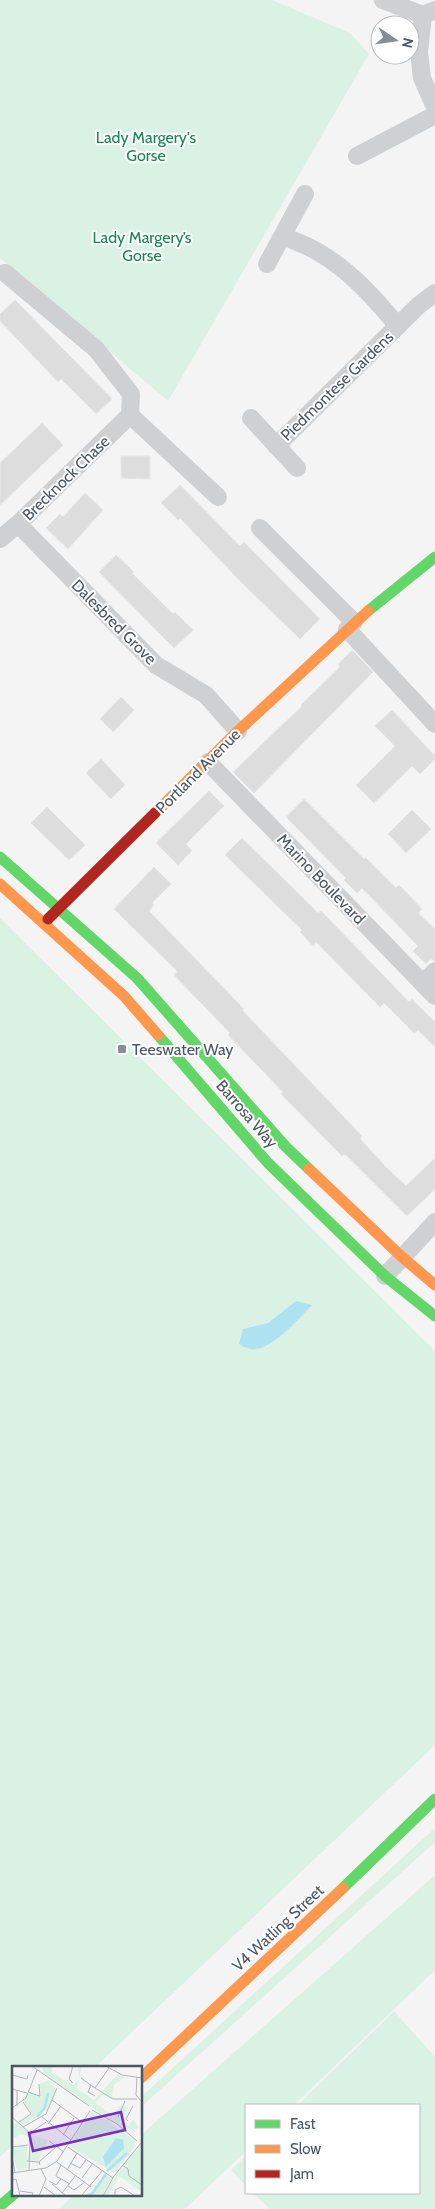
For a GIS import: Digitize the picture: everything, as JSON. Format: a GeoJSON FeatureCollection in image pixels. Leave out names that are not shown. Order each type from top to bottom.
{"type":"FeatureCollection","features":[{"type":"Feature","properties":{"kind":"street"},"geometry":{"type":"LineString","coordinates":[[383,0],[429,13],[419,52],[422,78],[435,107]]}},
{"type":"Feature","properties":{"kind":"street"},"geometry":{"type":"LineString","coordinates":[[357,156],[435,115]]}},
{"type":"Feature","properties":{"kind":"street"},"geometry":{"type":"LineString","coordinates":[[267,264],[305,194]]}},
{"type":"Feature","properties":{"kind":"street","name":"Piedmontese Gardens"},"geometry":{"type":"LineString","coordinates":[[283,236],[317,251],[347,271],[370,293],[398,326]]}},
{"type":"Feature","properties":{"kind":"street"},"geometry":{"type":"LineString","coordinates":[[5,273],[96,350],[130,394],[130,415],[218,497]]}},
{"type":"Feature","properties":{"kind":"street","name":"Piedmontese Gardens"},"geometry":{"type":"LineString","coordinates":[[276,446],[419,305],[435,293]]}},
{"type":"Feature","properties":{"kind":"street","name":"Brecknock Chase"},"geometry":{"type":"LineString","coordinates":[[0,539],[18,524],[130,415]]}},
{"type":"Feature","properties":{"kind":"street","name":"Piedmontese Gardens"},"geometry":{"type":"LineString","coordinates":[[250,418],[297,468]]}},
{"type":"Feature","properties":{"kind":"street","name":"Dalesbred Grove"},"geometry":{"type":"LineString","coordinates":[[18,524],[156,665],[206,695],[238,731]]}},
{"type":"Feature","properties":{"kind":"street"},"geometry":{"type":"LineString","coordinates":[[260,528],[351,625],[435,724]]}},
{"type":"Feature","properties":{"kind":"street","name":"Portland Avenue"},"geometry":{"type":"LineString","coordinates":[[44,923],[238,731],[351,625],[435,557]]}},
{"type":"Feature","properties":{"kind":"street","name":"Marino Boulevard"},"geometry":{"type":"LineString","coordinates":[[208,762],[431,983]]}},
{"type":"Feature","properties":{"kind":"street","name":"Barrosa Way"},"geometry":{"type":"LineString","coordinates":[[0,857],[137,978],[286,1147],[435,1286]]}},
{"type":"Feature","properties":{"kind":"street","name":"Barrosa Way"},"geometry":{"type":"LineString","coordinates":[[0,884],[124,996],[268,1163],[385,1276],[435,1316]]}},
{"type":"Feature","properties":{"kind":"street"},"geometry":{"type":"LineString","coordinates":[[385,1276],[435,1222]]}},
{"type":"Feature","properties":{"kind":"street","name":"V4 Watling Street"},"geometry":{"type":"LineString","coordinates":[[142,2077],[409,1826],[435,1799]]}},
{"type":"Feature","properties":{"kind":"street"},"geometry":{"type":"LineString","coordinates":[[0,2206],[12,2196]]}},
{"type":"Feature","properties":{"kind":"green space","name":"Lady Margery’s Gorse"},"geometry":{"type":"Polygon","coordinates":[[[0,0],[272,0],[350,33],[369,54],[168,401],[0,258],[0,0]]]}},
{"type":"Feature","properties":{"kind":"green space"},"geometry":{"type":"Polygon","coordinates":[[[0,918],[435,1351],[435,1745],[96,2066],[12,2066],[12,2146],[0,2157],[0,918]]]}},
{"type":"Feature","properties":{"kind":"green space"},"geometry":{"type":"Polygon","coordinates":[[[435,1828],[435,1842],[142,2106],[142,2096],[435,1828]]]}},
{"type":"Feature","properties":{"kind":"green space"},"geometry":{"type":"Polygon","coordinates":[[[435,1875],[435,1970],[295,2104],[245,2104],[245,2152],[185,2209],[59,2209],[73,2196],[142,2196],[142,2134],[435,1875]]]}},
{"type":"Feature","properties":{"kind":"green space"},"geometry":{"type":"Polygon","coordinates":[[[394,2011],[435,2057],[435,2209],[270,2209],[254,2194],[420,2194],[420,2104],[299,2104],[394,2011]]]}},
{"type":"Feature","properties":{"kind":"green space"},"geometry":{"type":"Polygon","coordinates":[[[245,2157],[245,2185],[231,2170],[245,2157]]]}},
{"type":"Feature","properties":{"kind":"water"},"geometry":{"type":"Polygon","coordinates":[[[296,1301],[312,1305],[292,1326],[275,1340],[258,1349],[250,1349],[239,1344],[243,1329],[268,1323],[296,1301]]]}},
{"type":"Feature","properties":{"kind":"building"},"geometry":{"type":"Polygon","coordinates":[[[15,300],[112,399],[96,414],[61,379],[58,382],[0,321],[0,314],[15,300]]]}},
{"type":"Feature","properties":{"kind":"building"},"geometry":{"type":"Polygon","coordinates":[[[42,423],[63,445],[0,505],[0,463],[42,423]]]}},
{"type":"Feature","properties":{"kind":"building"},"geometry":{"type":"Polygon","coordinates":[[[121,456],[150,456],[150,479],[121,478],[121,456]]]}},
{"type":"Feature","properties":{"kind":"building"},"geometry":{"type":"Polygon","coordinates":[[[180,485],[240,546],[244,542],[320,619],[300,639],[242,583],[180,518],[178,520],[161,503],[180,485]]]}},
{"type":"Feature","properties":{"kind":"building"},"geometry":{"type":"Polygon","coordinates":[[[85,493],[103,510],[68,549],[46,528],[60,514],[63,517],[85,493]]]}},
{"type":"Feature","properties":{"kind":"building"},"geometry":{"type":"Polygon","coordinates":[[[116,555],[173,614],[175,612],[193,630],[174,648],[99,572],[116,555]]]}},
{"type":"Feature","properties":{"kind":"building"},"geometry":{"type":"Polygon","coordinates":[[[352,650],[373,672],[254,793],[233,772],[302,706],[340,667],[338,664],[352,650]]]}},
{"type":"Feature","properties":{"kind":"building"},"geometry":{"type":"Polygon","coordinates":[[[121,697],[134,710],[113,732],[100,719],[121,697]]]}},
{"type":"Feature","properties":{"kind":"building"},"geometry":{"type":"Polygon","coordinates":[[[392,710],[435,756],[435,759],[420,774],[412,766],[374,803],[356,785],[395,746],[375,726],[392,710]]]}},
{"type":"Feature","properties":{"kind":"building"},"geometry":{"type":"Polygon","coordinates":[[[101,759],[125,785],[111,799],[86,773],[101,759]]]}},
{"type":"Feature","properties":{"kind":"building"},"geometry":{"type":"Polygon","coordinates":[[[209,791],[224,806],[186,844],[192,851],[178,865],[156,843],[209,791]]]}},
{"type":"Feature","properties":{"kind":"building"},"geometry":{"type":"Polygon","coordinates":[[[304,799],[364,859],[366,858],[396,888],[399,885],[422,909],[418,913],[435,929],[435,961],[431,959],[426,964],[413,951],[418,946],[362,888],[357,893],[344,880],[346,878],[286,817],[304,799]]]}},
{"type":"Feature","properties":{"kind":"building"},"geometry":{"type":"Polygon","coordinates":[[[47,807],[85,845],[69,860],[31,823],[47,807]]]}},
{"type":"Feature","properties":{"kind":"building"},"geometry":{"type":"Polygon","coordinates":[[[412,810],[431,829],[406,853],[388,834],[412,810]]]}},
{"type":"Feature","properties":{"kind":"building"},"geometry":{"type":"Polygon","coordinates":[[[242,838],[318,913],[321,911],[409,1002],[412,999],[435,1022],[435,1047],[418,1030],[414,1033],[384,1003],[380,1007],[316,942],[313,946],[300,932],[302,930],[225,855],[242,838]]]}},
{"type":"Feature","properties":{"kind":"building"},"geometry":{"type":"Polygon","coordinates":[[[154,867],[171,884],[152,903],[154,905],[149,911],[244,1009],[242,1010],[362,1136],[360,1139],[386,1167],[406,1186],[435,1158],[435,1189],[407,1216],[345,1154],[342,1156],[281,1094],[283,1092],[228,1035],[230,1033],[174,975],[178,972],[114,909],[154,867]]]}},
{"type":"Feature","properties":{"kind":"traffic: fast"},"geometry":{"type":"LineString","coordinates":[[368,611],[435,557]]}},
{"type":"Feature","properties":{"kind":"traffic: fast"},"geometry":{"type":"LineString","coordinates":[[0,857],[137,978],[286,1147],[309,1169]]}},
{"type":"Feature","properties":{"kind":"traffic: fast"},"geometry":{"type":"LineString","coordinates":[[158,1035],[268,1163],[385,1276],[435,1316]]}},
{"type":"Feature","properties":{"kind":"traffic: fast"},"geometry":{"type":"LineString","coordinates":[[343,1888],[435,1799]]}},
{"type":"Feature","properties":{"kind":"traffic: fast"},"geometry":{"type":"LineString","coordinates":[[0,2206],[12,2196]]}},
{"type":"Feature","properties":{"kind":"traffic: slow"},"geometry":{"type":"LineString","coordinates":[[155,813],[238,731],[368,611]]}},
{"type":"Feature","properties":{"kind":"traffic: slow"},"geometry":{"type":"LineString","coordinates":[[0,884],[124,996],[158,1035]]}},
{"type":"Feature","properties":{"kind":"traffic: slow"},"geometry":{"type":"LineString","coordinates":[[309,1169],[402,1257],[435,1285]]}},
{"type":"Feature","properties":{"kind":"traffic: slow"},"geometry":{"type":"LineString","coordinates":[[142,2077],[343,1888]]}},
{"type":"Feature","properties":{"kind":"traffic: jam"},"geometry":{"type":"LineString","coordinates":[[48,919],[155,813]]}},
{"type":"Feature","properties":{"kind":"place","name":"Teeswater Way"},"geometry":{"type":"Point","coordinates":[122,1049]}},
{"type":"Feature","properties":{"kind":"park label","name":"Lady Margery's Gorse"},"geometry":{"type":"Point","coordinates":[146,146]}}]}
